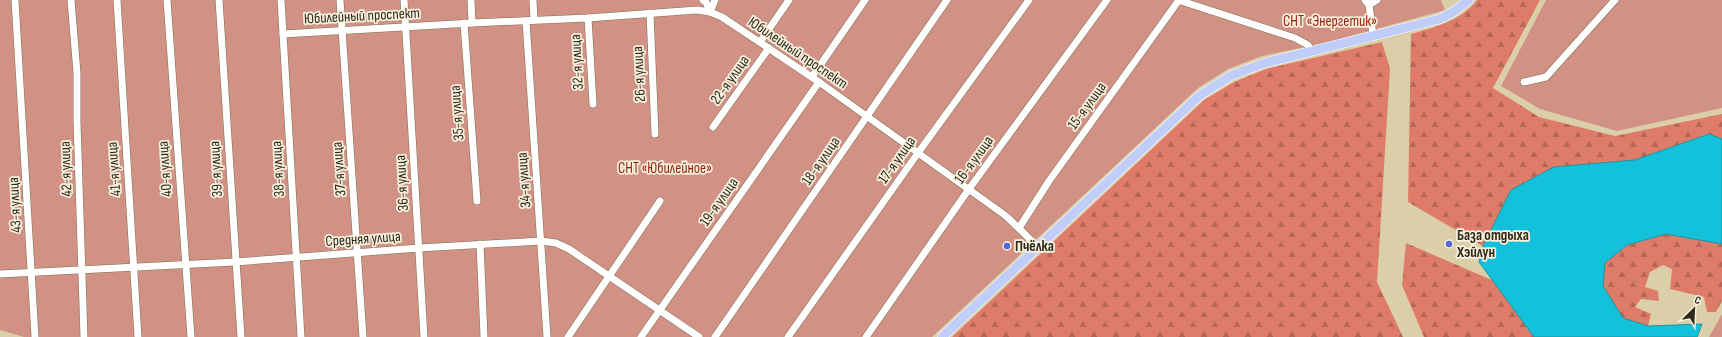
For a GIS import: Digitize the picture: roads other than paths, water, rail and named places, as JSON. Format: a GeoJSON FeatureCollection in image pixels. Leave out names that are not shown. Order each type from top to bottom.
{"type":"FeatureCollection","features":[{"type":"Feature","properties":{"kind":"main road"},"geometry":{"type":"LineString","coordinates":[[942,337],[1199,96],[1232,75],[1265,63],[1440,19],[1454,12],[1469,0]]}},
{"type":"Feature","properties":{"kind":"street","name":"43-я улица"},"geometry":{"type":"LineString","coordinates":[[15,0],[35,337]]}},
{"type":"Feature","properties":{"kind":"street","name":"42-я улица"},"geometry":{"type":"LineString","coordinates":[[71,0],[77,73],[77,122],[84,337]]}},
{"type":"Feature","properties":{"kind":"street","name":"41-я улица"},"geometry":{"type":"LineString","coordinates":[[117,0],[138,337]]}},
{"type":"Feature","properties":{"kind":"street","name":"40-я улица"},"geometry":{"type":"LineString","coordinates":[[167,0],[191,337]]}},
{"type":"Feature","properties":{"kind":"street","name":"39-я улица"},"geometry":{"type":"LineString","coordinates":[[219,0],[241,337]]}},
{"type":"Feature","properties":{"kind":"street","name":"38-я улица"},"geometry":{"type":"LineString","coordinates":[[281,0],[301,337]]}},
{"type":"Feature","properties":{"kind":"street","name":"37-я улица"},"geometry":{"type":"LineString","coordinates":[[340,0],[363,337]]}},
{"type":"Feature","properties":{"kind":"street","name":"36-я улица"},"geometry":{"type":"LineString","coordinates":[[404,0],[424,337]]}},
{"type":"Feature","properties":{"kind":"street","name":"35-я улица"},"geometry":{"type":"LineString","coordinates":[[471,0],[468,23],[477,201]]}},
{"type":"Feature","properties":{"kind":"street"},"geometry":{"type":"LineString","coordinates":[[533,0],[534,20]]}},
{"type":"Feature","properties":{"kind":"street"},"geometry":{"type":"LineString","coordinates":[[703,0],[706,2],[710,12]]}},
{"type":"Feature","properties":{"kind":"street"},"geometry":{"type":"LineString","coordinates":[[710,12],[715,0]]}},
{"type":"Feature","properties":{"kind":"street"},"geometry":{"type":"LineString","coordinates":[[760,42],[789,0]]}},
{"type":"Feature","properties":{"kind":"street"},"geometry":{"type":"LineString","coordinates":[[812,77],[865,0]]}},
{"type":"Feature","properties":{"kind":"street","name":"18-я улица"},"geometry":{"type":"LineString","coordinates":[[715,337],[947,0]]}},
{"type":"Feature","properties":{"kind":"street","name":"17-я улица"},"geometry":{"type":"LineString","coordinates":[[788,337],[918,153],[1029,0]]}},
{"type":"Feature","properties":{"kind":"street","name":"16-я улица"},"geometry":{"type":"LineString","coordinates":[[866,337],[969,189],[1107,0]]}},
{"type":"Feature","properties":{"kind":"street"},"geometry":{"type":"LineString","coordinates":[[1179,0],[1295,38],[1308,45],[1311,51]]}},
{"type":"Feature","properties":{"kind":"street","name":"15-я улица"},"geometry":{"type":"LineString","coordinates":[[1018,228],[1049,181],[1179,0]]}},
{"type":"Feature","properties":{"kind":"street"},"geometry":{"type":"LineString","coordinates":[[1373,35],[1367,2],[1377,0]]}},
{"type":"Feature","properties":{"kind":"street"},"geometry":{"type":"LineString","coordinates":[[1524,82],[1546,77],[1615,0]]}},
{"type":"Feature","properties":{"kind":"street","name":"Юбилейный проспект"},"geometry":{"type":"LineString","coordinates":[[283,34],[468,23],[588,18],[697,10],[710,12],[722,17],[820,82],[1006,216],[1038,247]]}},
{"type":"Feature","properties":{"kind":"street","name":"26-я улица"},"geometry":{"type":"LineString","coordinates":[[650,13],[655,134]]}},
{"type":"Feature","properties":{"kind":"street","name":"32-я улица"},"geometry":{"type":"LineString","coordinates":[[588,18],[592,104]]}},
{"type":"Feature","properties":{"kind":"street","name":"34-я улица"},"geometry":{"type":"LineString","coordinates":[[526,20],[547,337]]}},
{"type":"Feature","properties":{"kind":"street","name":"22-я улица"},"geometry":{"type":"LineString","coordinates":[[713,127],[769,48]]}},
{"type":"Feature","properties":{"kind":"street","name":"19-я улица"},"geometry":{"type":"LineString","coordinates":[[641,337],[820,82]]}},
{"type":"Feature","properties":{"kind":"street"},"geometry":{"type":"LineString","coordinates":[[568,337],[660,201]]}},
{"type":"Feature","properties":{"kind":"street","name":"Средняя улица"},"geometry":{"type":"LineString","coordinates":[[0,274],[235,262],[480,244],[541,241],[556,242],[699,337]]}},
{"type":"Feature","properties":{"kind":"street"},"geometry":{"type":"LineString","coordinates":[[480,244],[484,337]]}},
{"type":"Feature","properties":{"kind":"water"},"geometry":{"type":"Polygon","coordinates":[[[1709,134],[1722,139],[1722,244],[1666,234],[1627,245],[1605,263],[1603,286],[1623,318],[1648,326],[1702,324],[1697,337],[1534,337],[1479,262],[1483,246],[1511,190],[1554,167],[1635,160],[1709,134]]]}},
{"type":"Feature","properties":{"kind":"place","name":"База отдыха Хэйлун"},"geometry":{"type":"Point","coordinates":[1449,244]}},
{"type":"Feature","properties":{"kind":"place","name":"Пчёлка"},"geometry":{"type":"Point","coordinates":[1007,246]}},
{"type":"Feature","properties":{"kind":"park label","name":"СНТ «Энергетик»"},"geometry":{"type":"Point","coordinates":[1330,21]}},
{"type":"Feature","properties":{"kind":"park label","name":"СНТ «Юбилейное»"},"geometry":{"type":"Point","coordinates":[665,168]}}]}
